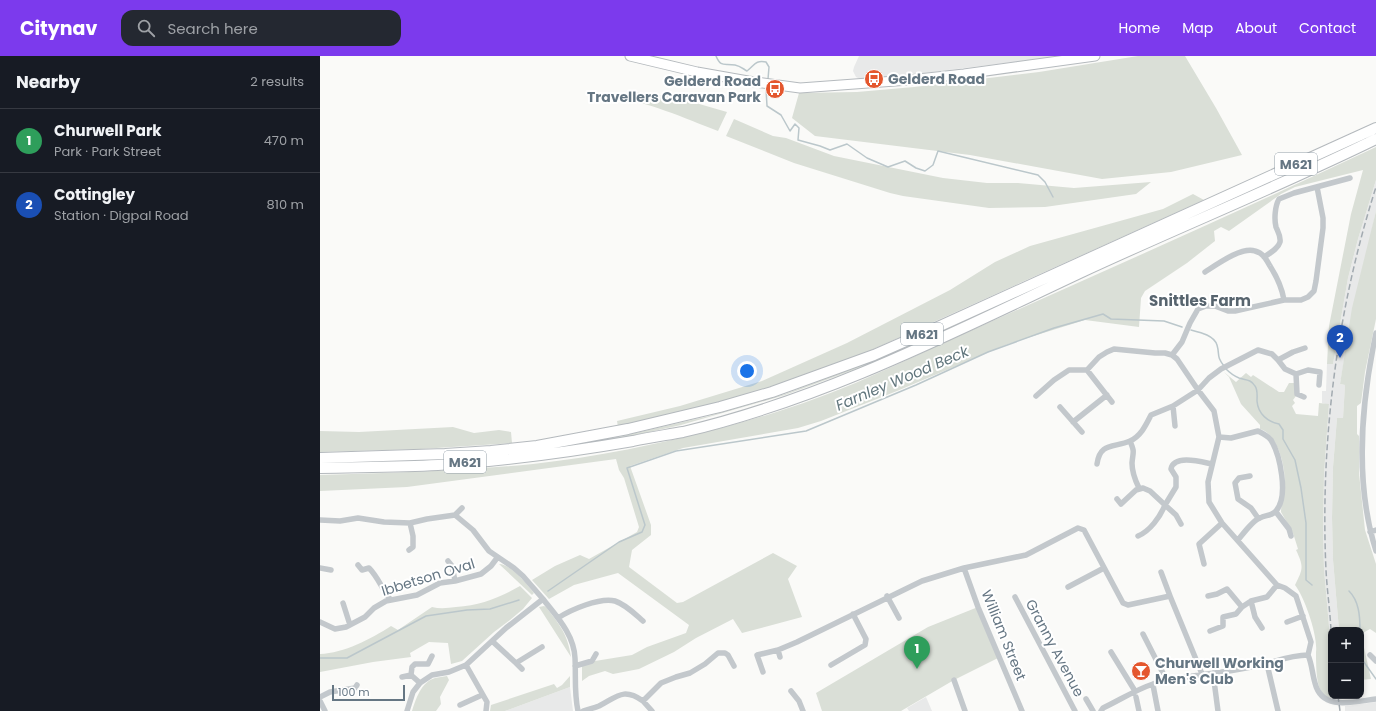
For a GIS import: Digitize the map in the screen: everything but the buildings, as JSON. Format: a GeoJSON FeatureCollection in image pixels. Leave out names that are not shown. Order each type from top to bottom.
{"type":"FeatureCollection","features":[{"type":"Feature","properties":{"kind":"highway","name":"M621"},"geometry":{"type":"LineString","coordinates":[[1218,206],[1376,128]]}},
{"type":"Feature","properties":{"kind":"highway","name":"M621"},"geometry":{"type":"LineString","coordinates":[[320,458],[445,454],[536,446],[628,429],[713,409],[772,392],[874,355],[1206,211],[1310,171],[1376,139]]}},
{"type":"Feature","properties":{"kind":"highway","name":"M621"},"geometry":{"type":"LineString","coordinates":[[320,468],[440,464],[531,456],[609,446],[681,432],[727,420],[828,386],[900,357],[1111,259],[1206,211]]}},
{"type":"Feature","properties":{"kind":"main road"},"geometry":{"type":"LineString","coordinates":[[630,56],[697,72],[748,82],[800,88],[909,80],[1095,56]]}},
{"type":"Feature","properties":{"kind":"street"},"geometry":{"type":"LineString","coordinates":[[1264,257],[1274,250],[1280,243],[1276,223],[1276,205],[1279,199],[1287,194],[1350,178]]}},
{"type":"Feature","properties":{"kind":"street"},"geometry":{"type":"LineString","coordinates":[[1172,355],[1182,342],[1198,309],[1206,306],[1215,306],[1228,311],[1235,311],[1284,300],[1296,301],[1311,295],[1315,288],[1323,223],[1317,187]]}},
{"type":"Feature","properties":{"kind":"street"},"geometry":{"type":"LineString","coordinates":[[1205,272],[1241,251],[1254,250],[1264,257],[1276,277],[1284,300]]}},
{"type":"Feature","properties":{"kind":"street"},"geometry":{"type":"LineString","coordinates":[[1376,334],[1366,389],[1362,437],[1366,511],[1373,531],[1376,551]]}},
{"type":"Feature","properties":{"kind":"street"},"geometry":{"type":"LineString","coordinates":[[1278,360],[1293,352],[1305,348]]}},
{"type":"Feature","properties":{"kind":"street"},"geometry":{"type":"LineString","coordinates":[[1036,396],[1063,373],[1069,370],[1086,370],[1099,357],[1107,352],[1114,350],[1165,353],[1172,355],[1183,366],[1198,390],[1214,411],[1219,437],[1208,482],[1209,502],[1222,523],[1277,585],[1285,588],[1296,596],[1310,642],[1308,655],[1312,664],[1314,682],[1318,694],[1324,700],[1335,703],[1376,699]]}},
{"type":"Feature","properties":{"kind":"street"},"geometry":{"type":"LineString","coordinates":[[1097,464],[1098,456],[1105,448],[1130,441],[1143,430],[1151,415],[1173,406],[1198,390],[1209,378],[1226,366],[1258,350],[1272,354],[1285,369],[1296,374],[1308,370],[1320,372],[1319,385]]}},
{"type":"Feature","properties":{"kind":"street"},"geometry":{"type":"LineString","coordinates":[[1086,370],[1112,402]]}},
{"type":"Feature","properties":{"kind":"street"},"geometry":{"type":"LineString","coordinates":[[1296,374],[1297,394],[1304,397]]}},
{"type":"Feature","properties":{"kind":"street"},"geometry":{"type":"LineString","coordinates":[[1073,422],[1107,395]]}},
{"type":"Feature","properties":{"kind":"street"},"geometry":{"type":"LineString","coordinates":[[1060,406],[1082,432]]}},
{"type":"Feature","properties":{"kind":"street"},"geometry":{"type":"LineString","coordinates":[[1173,406],[1175,426]]}},
{"type":"Feature","properties":{"kind":"street"},"geometry":{"type":"LineString","coordinates":[[1219,437],[1231,438],[1258,431],[1270,438],[1280,462],[1282,485],[1281,501],[1276,512],[1258,518],[1238,540]]}},
{"type":"Feature","properties":{"kind":"street"},"geometry":{"type":"LineString","coordinates":[[1130,441],[1134,450],[1132,463],[1134,476],[1139,488]]}},
{"type":"Feature","properties":{"kind":"street"},"geometry":{"type":"LineString","coordinates":[[1138,536],[1148,530],[1162,511],[1176,487],[1176,477],[1171,469],[1171,465],[1174,462],[1188,460],[1212,464]]}},
{"type":"Feature","properties":{"kind":"street"},"geometry":{"type":"LineString","coordinates":[[1250,476],[1239,478],[1235,483],[1238,499],[1251,508],[1258,518]]}},
{"type":"Feature","properties":{"kind":"street"},"geometry":{"type":"LineString","coordinates":[[1117,499],[1121,504],[1139,488],[1146,488],[1176,515],[1181,524]]}},
{"type":"Feature","properties":{"kind":"street"},"geometry":{"type":"LineString","coordinates":[[320,520],[340,521],[358,518],[384,522],[410,523],[455,515],[462,508]]}},
{"type":"Feature","properties":{"kind":"street"},"geometry":{"type":"LineString","coordinates":[[1276,512],[1291,536]]}},
{"type":"Feature","properties":{"kind":"street","name":"Ibbetson Oval"},"geometry":{"type":"LineString","coordinates":[[455,515],[472,530],[489,551],[523,576],[558,618],[571,640],[574,649],[576,702],[578,711]]}},
{"type":"Feature","properties":{"kind":"street"},"geometry":{"type":"LineString","coordinates":[[409,550],[413,546],[414,542],[410,523]]}},
{"type":"Feature","properties":{"kind":"street"},"geometry":{"type":"LineString","coordinates":[[1204,564],[1200,544],[1222,523]]}},
{"type":"Feature","properties":{"kind":"street"},"geometry":{"type":"LineString","coordinates":[[763,672],[757,654],[778,650],[797,642],[887,596],[922,581],[964,568],[1026,555],[1078,528],[1084,530],[1123,603],[1128,605],[1170,596]]}},
{"type":"Feature","properties":{"kind":"street","name":"Ibbetson Oval"},"geometry":{"type":"LineString","coordinates":[[320,622],[335,629],[346,628],[365,617],[374,608],[390,600],[417,595],[440,583],[455,581],[481,574],[491,566],[497,558]]}},
{"type":"Feature","properties":{"kind":"street"},"geometry":{"type":"LineString","coordinates":[[448,560],[452,566],[455,581]]}},
{"type":"Feature","properties":{"kind":"street"},"geometry":{"type":"LineString","coordinates":[[358,565],[362,570],[369,568],[390,600]]}},
{"type":"Feature","properties":{"kind":"street"},"geometry":{"type":"LineString","coordinates":[[320,568],[331,570]]}},
{"type":"Feature","properties":{"kind":"street","name":"William Street"},"geometry":{"type":"LineString","coordinates":[[964,568],[978,607],[1022,711]]}},
{"type":"Feature","properties":{"kind":"street"},"geometry":{"type":"LineString","coordinates":[[1068,587],[1104,568]]}},
{"type":"Feature","properties":{"kind":"street"},"geometry":{"type":"LineString","coordinates":[[1161,572],[1202,674]]}},
{"type":"Feature","properties":{"kind":"street"},"geometry":{"type":"LineString","coordinates":[[1210,631],[1222,626],[1223,617],[1236,614],[1242,607],[1251,601],[1267,597],[1277,585]]}},
{"type":"Feature","properties":{"kind":"street"},"geometry":{"type":"LineString","coordinates":[[1208,596],[1218,594],[1227,589],[1242,607]]}},
{"type":"Feature","properties":{"kind":"street"},"geometry":{"type":"LineString","coordinates":[[887,596],[899,618]]}},
{"type":"Feature","properties":{"kind":"street","name":"Granny Avenue"},"geometry":{"type":"LineString","coordinates":[[1015,597],[1075,711]]}},
{"type":"Feature","properties":{"kind":"street"},"geometry":{"type":"LineString","coordinates":[[407,711],[413,692],[420,683],[432,675],[449,672],[466,665],[542,599]]}},
{"type":"Feature","properties":{"kind":"street"},"geometry":{"type":"LineString","coordinates":[[558,618],[578,607],[614,600],[643,621]]}},
{"type":"Feature","properties":{"kind":"street"},"geometry":{"type":"LineString","coordinates":[[1251,601],[1255,617],[1262,628]]}},
{"type":"Feature","properties":{"kind":"street"},"geometry":{"type":"LineString","coordinates":[[343,603],[350,625]]}},
{"type":"Feature","properties":{"kind":"street"},"geometry":{"type":"LineString","coordinates":[[831,665],[865,645],[866,639],[853,614]]}},
{"type":"Feature","properties":{"kind":"street"},"geometry":{"type":"LineString","coordinates":[[1287,622],[1303,616]]}},
{"type":"Feature","properties":{"kind":"street"},"geometry":{"type":"LineString","coordinates":[[1143,634],[1167,681]]}},
{"type":"Feature","properties":{"kind":"street"},"geometry":{"type":"LineString","coordinates":[[492,641],[522,669]]}},
{"type":"Feature","properties":{"kind":"street"},"geometry":{"type":"LineString","coordinates":[[516,664],[542,647]]}},
{"type":"Feature","properties":{"kind":"street"},"geometry":{"type":"LineString","coordinates":[[778,650],[780,657]]}},
{"type":"Feature","properties":{"kind":"street"},"geometry":{"type":"LineString","coordinates":[[1111,652],[1136,694],[1139,711]]}},
{"type":"Feature","properties":{"kind":"street"},"geometry":{"type":"LineString","coordinates":[[643,701],[662,683],[676,677],[690,674],[718,653],[725,653],[728,655],[734,666]]}},
{"type":"Feature","properties":{"kind":"street"},"geometry":{"type":"LineString","coordinates":[[575,666],[592,660],[596,654]]}},
{"type":"Feature","properties":{"kind":"street"},"geometry":{"type":"LineString","coordinates":[[1101,711],[1153,684],[1202,674],[1267,664],[1298,655],[1308,655]]}},
{"type":"Feature","properties":{"kind":"street"},"geometry":{"type":"LineString","coordinates":[[1370,655],[1376,661]]}},
{"type":"Feature","properties":{"kind":"street"},"geometry":{"type":"LineString","coordinates":[[410,675],[412,667],[415,664],[428,664],[432,656]]}},
{"type":"Feature","properties":{"kind":"street"},"geometry":{"type":"LineString","coordinates":[[1267,664],[1278,711]]}},
{"type":"Feature","properties":{"kind":"street"},"geometry":{"type":"LineString","coordinates":[[466,665],[487,702],[486,711]]}},
{"type":"Feature","properties":{"kind":"street"},"geometry":{"type":"LineString","coordinates":[[1213,673],[1218,711]]}},
{"type":"Feature","properties":{"kind":"street"},"geometry":{"type":"LineString","coordinates":[[410,675],[420,683]]}},
{"type":"Feature","properties":{"kind":"street"},"geometry":{"type":"LineString","coordinates":[[402,677],[410,675]]}},
{"type":"Feature","properties":{"kind":"street"},"geometry":{"type":"LineString","coordinates":[[954,680],[966,711]]}},
{"type":"Feature","properties":{"kind":"street"},"geometry":{"type":"LineString","coordinates":[[1153,684],[1158,711]]}},
{"type":"Feature","properties":{"kind":"street"},"geometry":{"type":"LineString","coordinates":[[320,697],[330,692],[355,688],[357,685]]}},
{"type":"Feature","properties":{"kind":"street"},"geometry":{"type":"LineString","coordinates":[[791,691],[799,701],[803,711]]}},
{"type":"Feature","properties":{"kind":"street"},"geometry":{"type":"LineString","coordinates":[[583,711],[598,706],[622,693],[635,695],[652,711]]}},
{"type":"Feature","properties":{"kind":"street"},"geometry":{"type":"LineString","coordinates":[[460,705],[482,695]]}},
{"type":"Feature","properties":{"kind":"street"},"geometry":{"type":"LineString","coordinates":[[1086,699],[1093,711]]}},
{"type":"Feature","properties":{"kind":"street"},"geometry":{"type":"LineString","coordinates":[[320,701],[325,711]]}},
{"type":"Feature","properties":{"kind":"shaded area"},"geometry":{"type":"Polygon","coordinates":[[[859,56],[1064,56],[924,73],[860,79],[856,77],[853,71],[859,56]]]}},
{"type":"Feature","properties":{"kind":"shaded area"},"geometry":{"type":"Polygon","coordinates":[[[1138,56],[1185,56],[1242,155],[1171,172],[1102,179],[970,155],[815,136],[792,118],[799,93],[857,92],[914,87],[1039,72],[1138,56]]]}},
{"type":"Feature","properties":{"kind":"shaded area"},"geometry":{"type":"Polygon","coordinates":[[[634,92],[675,97],[727,112],[718,131],[651,106],[610,97],[634,92]]]}},
{"type":"Feature","properties":{"kind":"shaded area"},"geometry":{"type":"Polygon","coordinates":[[[734,119],[773,136],[786,138],[834,156],[943,178],[987,183],[1018,183],[1074,188],[1151,182],[1136,194],[1045,207],[989,208],[903,196],[794,163],[726,136],[734,119]]]}},
{"type":"Feature","properties":{"kind":"shaded area"},"geometry":{"type":"Polygon","coordinates":[[[1376,147],[1376,180],[1348,278],[1333,364],[1327,364],[1329,326],[1351,214],[1363,170],[1295,187],[1281,194],[1229,231],[1221,227],[1214,231],[1215,241],[1187,263],[1145,291],[1141,298],[1139,327],[1085,320],[1008,344],[821,421],[798,428],[683,448],[630,466],[651,525],[651,535],[632,550],[629,567],[677,603],[683,602],[773,553],[797,566],[788,579],[802,617],[742,633],[733,619],[696,638],[674,652],[639,669],[613,674],[605,671],[589,676],[582,681],[582,665],[595,661],[632,655],[647,647],[686,633],[689,625],[618,573],[574,585],[549,599],[532,580],[555,566],[580,555],[589,559],[637,532],[639,527],[624,478],[619,470],[616,459],[407,487],[320,491],[320,475],[453,470],[557,461],[604,454],[674,439],[759,418],[851,385],[1225,217],[1376,147]]]}},
{"type":"Feature","properties":{"kind":"shaded area"},"geometry":{"type":"Polygon","coordinates":[[[1376,180],[1376,211],[1340,384],[1345,385],[1343,419],[1337,418],[1333,467],[1332,518],[1333,560],[1339,627],[1329,627],[1324,569],[1323,532],[1324,474],[1329,405],[1322,403],[1322,391],[1326,391],[1327,364],[1333,364],[1348,278],[1376,180]]]}},
{"type":"Feature","properties":{"kind":"shaded area"},"geometry":{"type":"Polygon","coordinates":[[[1193,194],[1204,200],[867,352],[786,383],[733,400],[618,427],[617,421],[680,406],[762,381],[847,343],[950,290],[995,262],[1030,246],[1163,209],[1193,194]]]}},
{"type":"Feature","properties":{"kind":"shaded area"},"geometry":{"type":"Polygon","coordinates":[[[1376,211],[1376,319],[1365,372],[1361,403],[1357,406],[1357,434],[1359,436],[1359,473],[1365,530],[1376,564],[1376,633],[1370,629],[1364,632],[1364,627],[1339,627],[1333,560],[1333,467],[1337,418],[1343,418],[1345,385],[1340,384],[1352,308],[1376,211]]]}},
{"type":"Feature","properties":{"kind":"shaded area"},"geometry":{"type":"Polygon","coordinates":[[[1111,253],[1034,290],[864,366],[785,395],[681,425],[618,439],[536,452],[456,459],[320,463],[320,461],[536,450],[618,437],[709,416],[785,394],[869,362],[1111,253]]]}},
{"type":"Feature","properties":{"kind":"shaded area"},"geometry":{"type":"Polygon","coordinates":[[[1224,372],[1236,382],[1246,373],[1251,377],[1253,375],[1279,392],[1284,392],[1289,383],[1294,383],[1296,396],[1293,400],[1295,403],[1292,406],[1296,414],[1318,416],[1319,403],[1329,404],[1324,474],[1323,532],[1324,569],[1329,627],[1328,697],[1322,692],[1318,681],[1316,671],[1316,645],[1313,627],[1303,599],[1295,585],[1302,568],[1296,550],[1298,549],[1293,533],[1281,512],[1285,483],[1282,460],[1272,437],[1260,429],[1260,425],[1241,404],[1229,377],[1224,372]]]}},
{"type":"Feature","properties":{"kind":"shaded area"},"geometry":{"type":"Polygon","coordinates":[[[453,427],[474,433],[499,430],[511,432],[512,443],[421,449],[320,452],[320,431],[359,432],[453,427]]]}},
{"type":"Feature","properties":{"kind":"shaded area"},"geometry":{"type":"Polygon","coordinates":[[[499,564],[509,567],[514,571],[534,593],[532,595],[499,564]]]}},
{"type":"Feature","properties":{"kind":"shaded area"},"geometry":{"type":"Polygon","coordinates":[[[520,586],[532,598],[523,609],[494,632],[462,661],[451,664],[448,643],[429,642],[410,653],[411,657],[373,662],[320,672],[320,654],[348,648],[375,636],[391,626],[398,630],[432,607],[447,608],[482,603],[520,586]]]}},
{"type":"Feature","properties":{"kind":"shaded area"},"geometry":{"type":"Polygon","coordinates":[[[544,606],[563,630],[568,642],[571,657],[539,607],[544,606]]]}},
{"type":"Feature","properties":{"kind":"shaded area"},"geometry":{"type":"Polygon","coordinates":[[[978,607],[1000,657],[954,680],[901,711],[822,711],[816,693],[928,627],[978,607]]]}},
{"type":"Feature","properties":{"kind":"shaded area"},"geometry":{"type":"Polygon","coordinates":[[[1364,648],[1371,679],[1364,680],[1364,648]]]}},
{"type":"Feature","properties":{"kind":"shaded area"},"geometry":{"type":"Polygon","coordinates":[[[447,676],[449,680],[440,697],[441,704],[436,711],[412,711],[415,701],[426,683],[435,678],[447,676]]]}},
{"type":"Feature","properties":{"kind":"shaded area"},"geometry":{"type":"Polygon","coordinates":[[[570,676],[570,687],[505,711],[490,711],[491,705],[554,684],[557,688],[570,676]]]}},
{"type":"Feature","properties":{"kind":"shaded area"},"geometry":{"type":"Polygon","coordinates":[[[570,687],[573,711],[505,711],[570,687]]]}},
{"type":"Feature","properties":{"kind":"shaded area"},"geometry":{"type":"Polygon","coordinates":[[[926,697],[932,711],[909,711],[907,708],[926,697]]]}},
{"type":"Feature","properties":{"kind":"shaded area"},"geometry":{"type":"Polygon","coordinates":[[[1376,702],[1376,711],[1345,711],[1345,706],[1376,702]]]}},
{"type":"Feature","properties":{"kind":"waterway","name":"Farnley Wood Beck"},"geometry":{"type":"LineString","coordinates":[[716,56],[721,64],[737,65],[747,71],[757,62],[766,62],[769,67],[768,79]]}},
{"type":"Feature","properties":{"kind":"waterway","name":"Farnley Wood Beck"},"geometry":{"type":"LineString","coordinates":[[766,89],[767,106],[781,115],[790,131],[795,124],[799,128],[798,140],[830,150],[847,144],[867,158],[888,167],[905,161],[916,168],[925,171],[933,165],[938,151],[1038,175],[1045,182],[1053,197]]}},
{"type":"Feature","properties":{"kind":"waterway","name":"Farnley Wood Beck"},"geometry":{"type":"LineString","coordinates":[[548,591],[619,542],[642,532],[645,525],[627,468],[676,451],[806,431],[916,385],[988,352],[1054,328],[1103,314],[1111,319],[1164,321],[1182,327]]}},
{"type":"Feature","properties":{"kind":"waterway","name":"Farnley Wood Beck"},"geometry":{"type":"LineString","coordinates":[[1191,330],[1206,334],[1213,339],[1217,345],[1219,358],[1224,366]]}},
{"type":"Feature","properties":{"kind":"waterway","name":"Farnley Wood Beck"},"geometry":{"type":"LineString","coordinates":[[1226,369],[1235,376],[1250,381],[1257,389],[1259,410],[1264,417],[1279,424],[1283,430],[1283,439],[1295,460],[1306,523],[1306,580],[1312,585]]}},
{"type":"Feature","properties":{"kind":"waterway","name":"Farnley Wood Beck"},"geometry":{"type":"LineString","coordinates":[[1349,591],[1357,604],[1360,627]]}},
{"type":"Feature","properties":{"kind":"waterway"},"geometry":{"type":"LineString","coordinates":[[320,658],[347,658],[426,616],[467,610],[490,609],[519,600]]}},
{"type":"Feature","properties":{"kind":"waterway","name":"Farnley Wood Beck"},"geometry":{"type":"LineString","coordinates":[[1364,662],[1376,679]]}},
{"type":"Feature","properties":{"kind":"railway"},"geometry":{"type":"LineString","coordinates":[[1331,627],[1326,570],[1325,522],[1329,424],[1341,328],[1362,233],[1376,187]]}},
{"type":"Feature","properties":{"kind":"railway"},"geometry":{"type":"LineString","coordinates":[[1338,699],[1340,711]]}},
{"type":"Feature","properties":{"kind":"place","name":"Gelderd Road"},"geometry":{"type":"Point","coordinates":[874,79]}},
{"type":"Feature","properties":{"kind":"place","name":"Gelderd Road Travellers Caravan Park"},"geometry":{"type":"Point","coordinates":[775,89]}},
{"type":"Feature","properties":{"kind":"place","name":"Cottingley"},"geometry":{"type":"Point","coordinates":[1340,358]}},
{"type":"Feature","properties":{"kind":"place","name":"Churwell Park"},"geometry":{"type":"Point","coordinates":[917,669]}},
{"type":"Feature","properties":{"kind":"place","name":"Churwell Working Men's Club"},"geometry":{"type":"Point","coordinates":[1141,671]}},
{"type":"Feature","properties":{"kind":"district","name":"Snittles Farm"},"geometry":{"type":"Point","coordinates":[1200,300]}}]}
